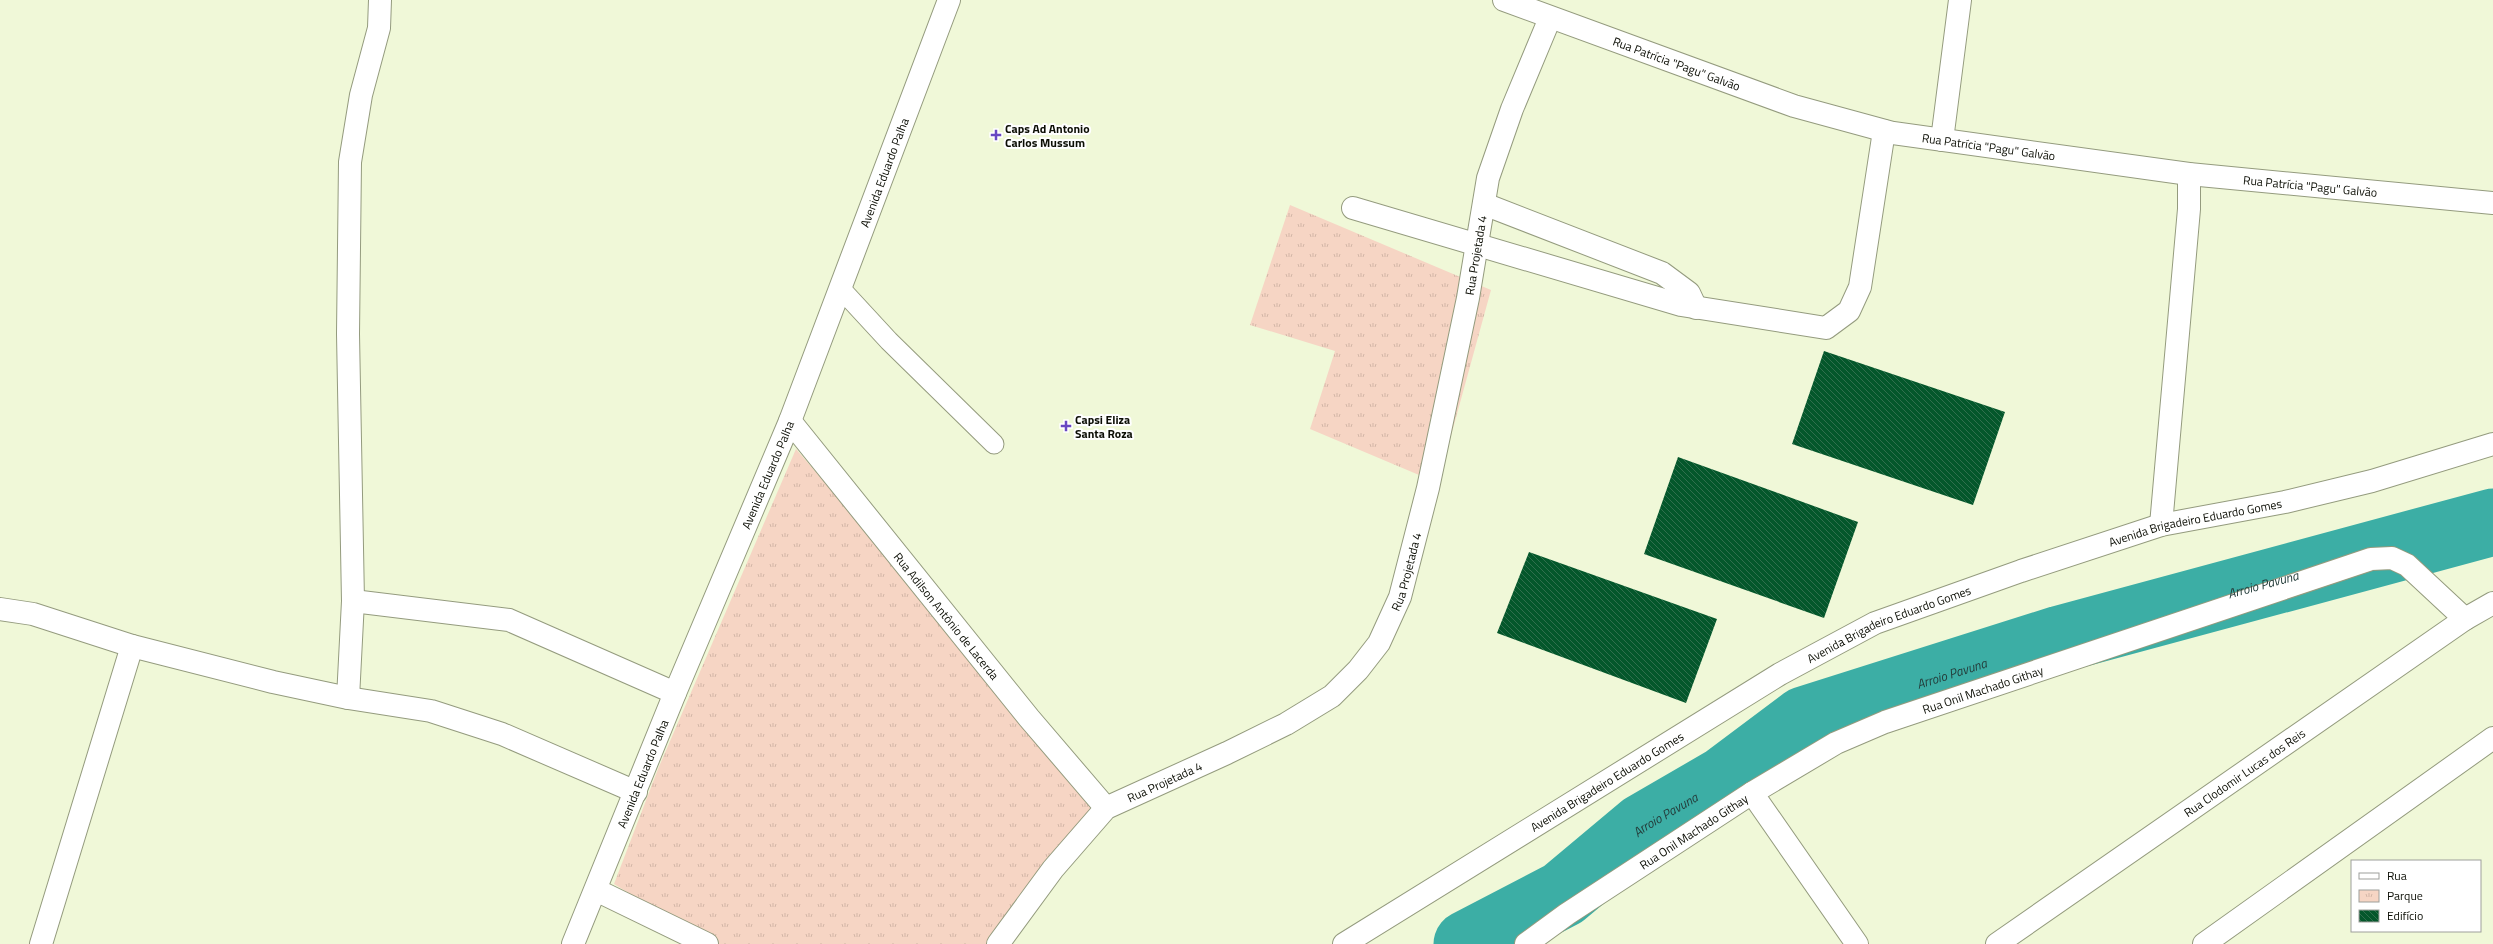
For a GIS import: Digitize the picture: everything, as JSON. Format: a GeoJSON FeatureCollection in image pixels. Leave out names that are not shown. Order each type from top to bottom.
{"type":"FeatureCollection","features":[{"type":"Feature","properties":{"kind":"street"},"geometry":{"type":"LineString","coordinates":[[348,698],[353,601],[348,334],[350,162],[361,95],[379,28],[380,0]]}},
{"type":"Feature","properties":{"kind":"street","name":"Avenida Eduardo Palha"},"geometry":{"type":"LineString","coordinates":[[573,944],[636,792],[675,692],[790,421],[949,0]]}},
{"type":"Feature","properties":{"kind":"street","name":"Rua Patrícia \"Pagu\" Galvão"},"geometry":{"type":"LineString","coordinates":[[1504,0],[1794,106],[1884,131],[2189,174],[2493,203]]}},
{"type":"Feature","properties":{"kind":"street"},"geometry":{"type":"LineString","coordinates":[[1942,140],[1960,0]]}},
{"type":"Feature","properties":{"kind":"street","name":"Rua Projetada 4"},"geometry":{"type":"LineString","coordinates":[[998,944],[1054,870],[1106,808],[1286,724],[1332,696],[1358,670],[1379,644],[1400,598],[1428,488],[1468,298],[1488,178],[1512,109],[1550,18]]}},
{"type":"Feature","properties":{"kind":"street"},"geometry":{"type":"LineString","coordinates":[[1353,208],[1696,308],[1826,328],[1849,311],[1860,287],[1884,131]]}},
{"type":"Feature","properties":{"kind":"street"},"geometry":{"type":"LineString","coordinates":[[2161,525],[2189,209],[2189,174]]}},
{"type":"Feature","properties":{"kind":"street"},"geometry":{"type":"LineString","coordinates":[[1484,204],[1662,273],[1689,293],[1696,308]]}},
{"type":"Feature","properties":{"kind":"street","name":"Rua Adilson Antônio de Lacerda"},"geometry":{"type":"LineString","coordinates":[[790,421],[1029,718],[1106,808]]}},
{"type":"Feature","properties":{"kind":"street","name":"Avenida Brigadeiro Eduardo Gomes"},"geometry":{"type":"LineString","coordinates":[[1344,944],[1780,674],[1875,623],[2021,570],[2161,525],[2285,502],[2372,481],[2493,444]]}},
{"type":"Feature","properties":{"kind":"street","name":"Rua Onil Machado Githay"},"geometry":{"type":"LineString","coordinates":[[1526,944],[1567,914],[1752,793],[1836,742],[1885,722],[2371,559],[2392,558],[2407,565],[2465,619]]}},
{"type":"Feature","properties":{"kind":"street"},"geometry":{"type":"LineString","coordinates":[[353,601],[509,620],[675,692]]}},
{"type":"Feature","properties":{"kind":"street","name":"Rua Clodomir Lucas dos Reis"},"geometry":{"type":"LineString","coordinates":[[1996,944],[2465,619],[2493,603]]}},
{"type":"Feature","properties":{"kind":"street"},"geometry":{"type":"LineString","coordinates":[[0,609],[33,614],[132,646],[273,682],[348,698],[431,711],[502,734],[636,792]]}},
{"type":"Feature","properties":{"kind":"street"},"geometry":{"type":"LineString","coordinates":[[41,944],[132,646]]}},
{"type":"Feature","properties":{"kind":"street"},"geometry":{"type":"LineString","coordinates":[[2204,944],[2493,738]]}},
{"type":"Feature","properties":{"kind":"street"},"geometry":{"type":"LineString","coordinates":[[1752,793],[1857,944]]}},
{"type":"Feature","properties":{"kind":"street"},"geometry":{"type":"LineString","coordinates":[[596,890],[707,944]]}},
{"type":"Feature","properties":{"kind":"lane"},"geometry":{"type":"LineString","coordinates":[[841,289],[888,341],[994,444]]}},
{"type":"Feature","properties":{"kind":"green space"},"geometry":{"type":"Polygon","coordinates":[[[1290,205],[1491,290],[1438,483],[1310,429],[1335,351],[1250,325],[1290,205]]]}},
{"type":"Feature","properties":{"kind":"green space"},"geometry":{"type":"Polygon","coordinates":[[[796,449],[1106,808],[1006,944],[715,944],[614,884],[658,769],[796,449]]]}},
{"type":"Feature","properties":{"kind":"building"},"geometry":{"type":"Polygon","coordinates":[[[1824,351],[2005,412],[1973,505],[1792,444],[1824,351]]]}},
{"type":"Feature","properties":{"kind":"building"},"geometry":{"type":"Polygon","coordinates":[[[1678,457],[1858,522],[1824,618],[1644,554],[1678,457]]]}},
{"type":"Feature","properties":{"kind":"building"},"geometry":{"type":"Polygon","coordinates":[[[1529,552],[1717,619],[1686,703],[1497,633],[1529,552]]]}},
{"type":"Feature","properties":{"kind":"waterway","name":"Arroio Pavuna"},"geometry":{"type":"LineString","coordinates":[[1467,944],[1563,894],[1643,827],[1724,780],[1804,720],[2060,639],[2493,522]]}},
{"type":"Feature","properties":{"kind":"place","name":"Caps Ad Antonio Carlos Mussum"},"geometry":{"type":"Point","coordinates":[996,135]}},
{"type":"Feature","properties":{"kind":"place","name":"Capsi Eliza Santa Roza"},"geometry":{"type":"Point","coordinates":[1066,426]}}]}
